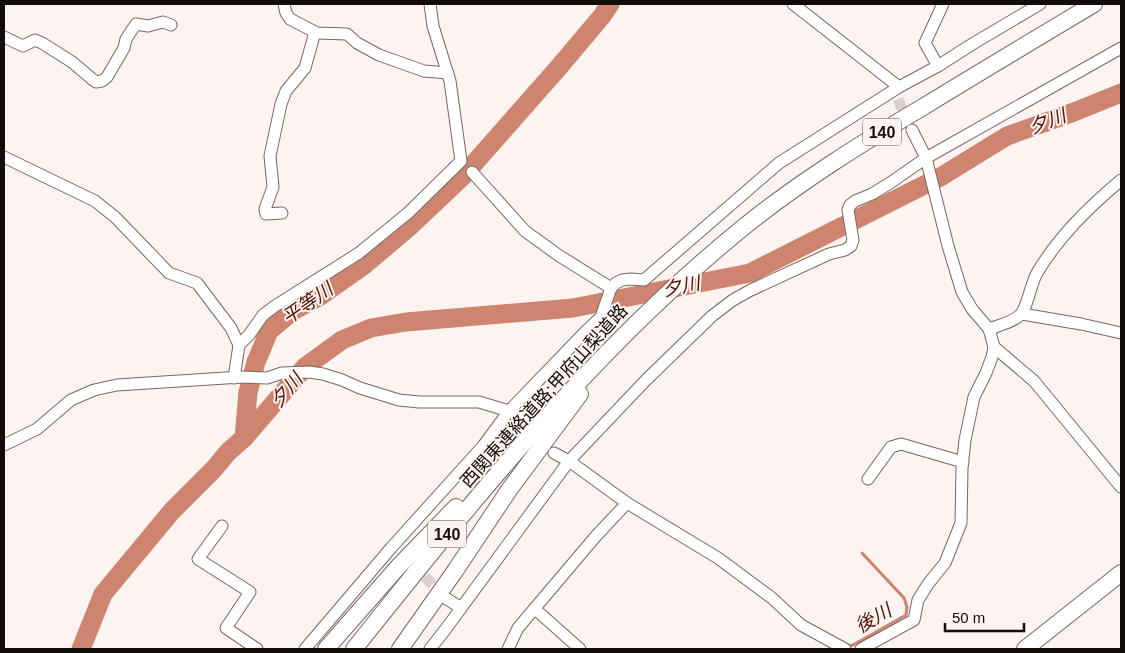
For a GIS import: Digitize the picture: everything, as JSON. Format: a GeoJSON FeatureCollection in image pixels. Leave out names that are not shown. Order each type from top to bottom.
{"type":"FeatureCollection","features":[{"type":"Feature","properties":{"kind":"highway","name":"西関東連絡道路;甲府山梨道路"},"geometry":{"type":"LineString","coordinates":[[354,649],[459,519],[542,421],[644,316],[691,272],[746,225],[806,180],[874,136],[1090,6]]}},
{"type":"Feature","properties":{"kind":"highway"},"geometry":{"type":"LineString","coordinates":[[400,649],[509,490],[618,342]]}},
{"type":"Feature","properties":{"kind":"highway"},"geometry":{"type":"LineString","coordinates":[[326,649],[398,567],[492,469],[542,421]]}},
{"type":"Feature","properties":{"kind":"highway"},"geometry":{"type":"LineString","coordinates":[[1025,649],[1121,573]]}},
{"type":"Feature","properties":{"kind":"street"},"geometry":{"type":"LineString","coordinates":[[284,4],[290,19],[315,32],[347,34],[356,43],[378,55],[424,71],[448,73]]}},
{"type":"Feature","properties":{"kind":"street"},"geometry":{"type":"LineString","coordinates":[[239,345],[249,335],[263,315],[274,306],[359,253],[408,213],[461,161],[450,80],[433,26],[430,4]]}},
{"type":"Feature","properties":{"kind":"street"},"geometry":{"type":"LineString","coordinates":[[793,4],[897,92]]}},
{"type":"Feature","properties":{"kind":"street"},"geometry":{"type":"LineString","coordinates":[[938,66],[925,43],[942,4]]}},
{"type":"Feature","properties":{"kind":"street"},"geometry":{"type":"LineString","coordinates":[[305,649],[391,548],[483,446],[509,411],[601,317],[610,291],[616,283],[631,279],[644,280],[778,163],[897,92],[974,42],[1040,4]]}},
{"type":"Feature","properties":{"kind":"street"},"geometry":{"type":"LineString","coordinates":[[4,37],[23,46],[35,40],[42,43],[72,62],[96,82],[102,81],[107,77],[124,48],[126,39],[136,24],[148,26],[163,22],[171,25]]}},
{"type":"Feature","properties":{"kind":"street"},"geometry":{"type":"LineString","coordinates":[[282,212],[266,214],[265,209],[273,187],[270,156],[273,138],[286,91],[305,68],[315,32]]}},
{"type":"Feature","properties":{"kind":"street"},"geometry":{"type":"LineString","coordinates":[[430,649],[569,461],[646,380],[712,316],[733,300],[751,290],[829,254],[845,250],[851,246],[853,240],[848,210],[855,201],[878,190],[926,158],[1121,48]]}},
{"type":"Feature","properties":{"kind":"street"},"geometry":{"type":"LineString","coordinates":[[861,649],[914,620],[918,600],[945,563],[961,523],[965,440],[974,397],[992,357],[994,347],[989,329],[972,309],[962,292],[948,246],[926,158],[912,130]]}},
{"type":"Feature","properties":{"kind":"street"},"geometry":{"type":"LineString","coordinates":[[4,157],[95,201],[115,217],[169,273],[198,284],[231,328],[239,345],[238,378]]}},
{"type":"Feature","properties":{"kind":"street"},"geometry":{"type":"LineString","coordinates":[[472,172],[525,231],[610,291]]}},
{"type":"Feature","properties":{"kind":"street"},"geometry":{"type":"LineString","coordinates":[[989,329],[1012,322],[1022,314],[1036,275],[1054,247],[1084,213],[1121,180]]}},
{"type":"Feature","properties":{"kind":"street"},"geometry":{"type":"LineString","coordinates":[[1022,314],[1081,324],[1121,335]]}},
{"type":"Feature","properties":{"kind":"street"},"geometry":{"type":"LineString","coordinates":[[994,347],[1034,381],[1121,487]]}},
{"type":"Feature","properties":{"kind":"street"},"geometry":{"type":"LineString","coordinates":[[4,445],[37,429],[71,400],[94,390],[118,385],[267,378],[282,373],[309,372],[322,374],[399,400],[479,402],[509,411],[524,421]]}},
{"type":"Feature","properties":{"kind":"street"},"geometry":{"type":"LineString","coordinates":[[868,479],[890,447],[901,444],[963,462]]}},
{"type":"Feature","properties":{"kind":"street"},"geometry":{"type":"LineString","coordinates":[[554,453],[569,461],[627,503],[718,558],[772,598],[800,624],[845,649]]}},
{"type":"Feature","properties":{"kind":"street"},"geometry":{"type":"LineString","coordinates":[[508,649],[518,628],[596,536],[627,503]]}},
{"type":"Feature","properties":{"kind":"street"},"geometry":{"type":"LineString","coordinates":[[222,526],[198,559],[250,592],[226,628],[257,649]]}},
{"type":"Feature","properties":{"kind":"street"},"geometry":{"type":"LineString","coordinates":[[391,548],[405,557]]}},
{"type":"Feature","properties":{"kind":"street"},"geometry":{"type":"LineString","coordinates":[[447,599],[461,608]]}},
{"type":"Feature","properties":{"kind":"street"},"geometry":{"type":"LineString","coordinates":[[535,609],[580,649]]}},
{"type":"Feature","properties":{"kind":"waterway","name":"平等川"},"geometry":{"type":"LineString","coordinates":[[81,649],[103,594],[172,511],[214,469],[228,452],[244,438],[248,392],[256,362],[269,331],[293,311],[319,297],[363,266],[408,228],[463,176],[559,67],[610,4]]}},
{"type":"Feature","properties":{"kind":"waterway","name":"夕川"},"geometry":{"type":"LineString","coordinates":[[244,438],[305,367],[342,340],[371,328],[406,322],[573,308],[750,273],[942,176],[1007,136],[1121,93]]}},
{"type":"Feature","properties":{"kind":"waterway","name":"後川"},"geometry":{"type":"LineString","coordinates":[[846,647],[853,645],[906,615],[907,607],[904,598],[862,553]]}},
{"type":"Feature","properties":{"kind":"tunnel"},"geometry":{"type":"LineString","coordinates":[[898,99],[908,123]]}},
{"type":"Feature","properties":{"kind":"tunnel"},"geometry":{"type":"LineString","coordinates":[[413,565],[444,596]]}}]}
